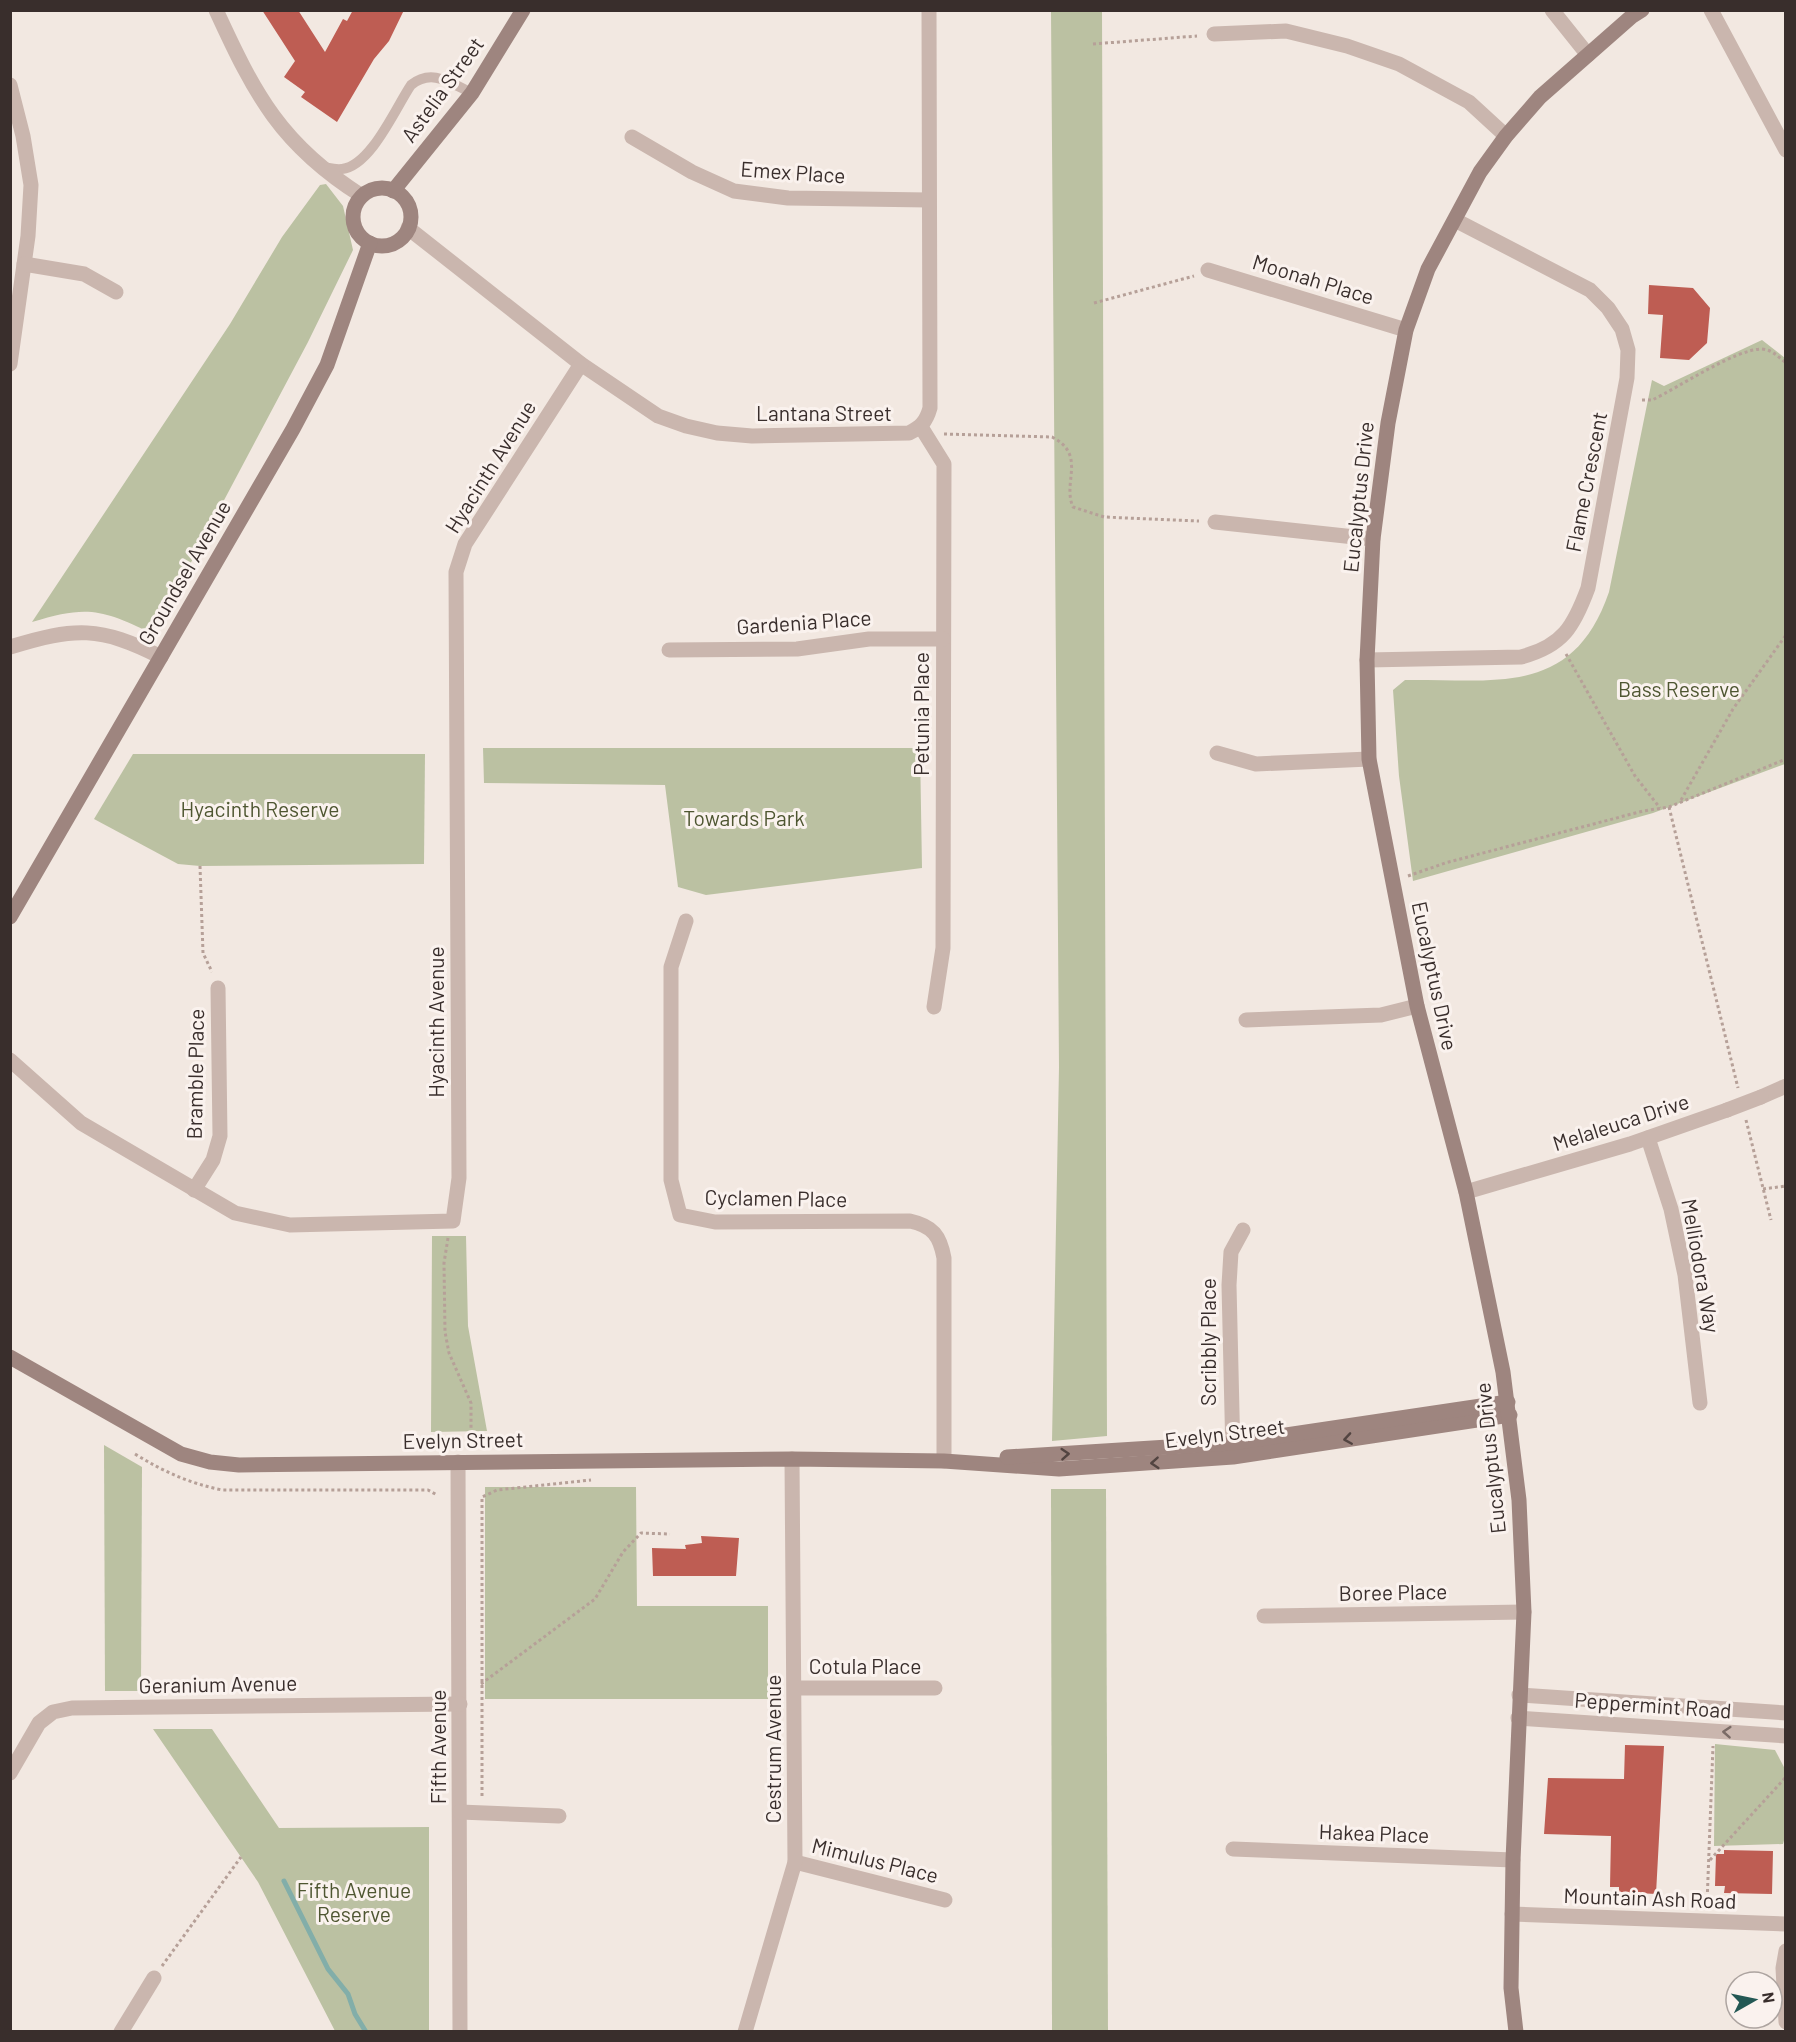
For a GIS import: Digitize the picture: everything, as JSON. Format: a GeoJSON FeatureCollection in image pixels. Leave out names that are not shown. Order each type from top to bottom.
{"type":"FeatureCollection","features":[{"type":"Feature","properties":{"kind":"street"},"geometry":{"type":"LineString","coordinates":[[216,10],[244,70],[269,112],[300,150],[362,196]]}},
{"type":"Feature","properties":{"kind":"street","name":"Astelia Street"},"geometry":{"type":"LineString","coordinates":[[393,191],[472,93],[523,10]]}},
{"type":"Feature","properties":{"kind":"street","name":"Lantana Street"},"geometry":{"type":"LineString","coordinates":[[408,228],[581,364],[658,416],[686,426],[717,433],[752,436],[897,435],[924,431],[930,408],[929,10]]}},
{"type":"Feature","properties":{"kind":"street"},"geometry":{"type":"LineString","coordinates":[[1552,10],[1588,55]]}},
{"type":"Feature","properties":{"kind":"street","name":"Eucalyptus Drive"},"geometry":{"type":"LineString","coordinates":[[1516,2031],[1511,1988],[1513,1860],[1524,1612],[1520,1511],[1509,1408],[1466,1192],[1417,1006],[1369,759],[1367,660],[1373,539],[1388,423],[1406,330],[1428,269],[1480,172],[1506,136],[1540,97],[1642,10]]}},
{"type":"Feature","properties":{"kind":"street"},"geometry":{"type":"LineString","coordinates":[[1711,10],[1785,150]]}},
{"type":"Feature","properties":{"kind":"street"},"geometry":{"type":"LineString","coordinates":[[1214,34],[1286,31],[1368,53],[1399,64],[1469,102],[1506,136]]}},
{"type":"Feature","properties":{"kind":"street"},"geometry":{"type":"LineString","coordinates":[[10,85],[23,136],[31,185],[28,236],[11,356]]}},
{"type":"Feature","properties":{"kind":"street","name":"Emex Place"},"geometry":{"type":"LineString","coordinates":[[632,137],[692,172],[734,191],[788,198],[929,200]]}},
{"type":"Feature","properties":{"kind":"street"},"geometry":{"type":"LineString","coordinates":[[376,189],[393,191],[402,197],[408,206],[410,217],[408,228],[402,238],[381,246],[370,243],[358,232],[354,222],[354,211],[362,196],[376,189]]}},
{"type":"Feature","properties":{"kind":"street","name":"Flame Crescent"},"geometry":{"type":"LineString","coordinates":[[1367,660],[1521,657],[1541,652],[1560,640],[1577,618],[1588,588],[1627,378],[1628,350],[1622,329],[1608,308],[1590,290],[1455,220]]}},
{"type":"Feature","properties":{"kind":"street","name":"Groundsel Avenue"},"geometry":{"type":"LineString","coordinates":[[11,913],[293,429],[327,365],[370,243]]}},
{"type":"Feature","properties":{"kind":"street"},"geometry":{"type":"LineString","coordinates":[[24,264],[84,274],[116,292]]}},
{"type":"Feature","properties":{"kind":"street","name":"Moonah Place"},"geometry":{"type":"LineString","coordinates":[[1208,270],[1406,330]]}},
{"type":"Feature","properties":{"kind":"street","name":"Hyacinth Avenue"},"geometry":{"type":"LineString","coordinates":[[453,1221],[459,1178],[456,572],[465,543],[581,364]]}},
{"type":"Feature","properties":{"kind":"street","name":"Petunia Place"},"geometry":{"type":"LineString","coordinates":[[924,431],[944,464],[943,948],[934,1007]]}},
{"type":"Feature","properties":{"kind":"street"},"geometry":{"type":"LineString","coordinates":[[1215,522],[1373,539]]}},
{"type":"Feature","properties":{"kind":"street"},"geometry":{"type":"LineString","coordinates":[[10,647],[54,634],[92,632],[130,641],[161,657]]}},
{"type":"Feature","properties":{"kind":"street","name":"Gardenia Place"},"geometry":{"type":"LineString","coordinates":[[669,650],[797,649],[869,639],[943,639]]}},
{"type":"Feature","properties":{"kind":"street"},"geometry":{"type":"LineString","coordinates":[[1217,753],[1256,764],[1369,759]]}},
{"type":"Feature","properties":{"kind":"street","name":"Cyclamen Place"},"geometry":{"type":"LineString","coordinates":[[686,921],[671,967],[671,1180],[680,1215],[715,1222],[910,1221],[924,1224],[934,1230],[941,1242],[944,1258],[944,1461]]}},
{"type":"Feature","properties":{"kind":"street","name":"Bramble Place"},"geometry":{"type":"LineString","coordinates":[[194,1190],[213,1160],[220,1136],[218,988]]}},
{"type":"Feature","properties":{"kind":"street"},"geometry":{"type":"LineString","coordinates":[[1246,1020],[1381,1015],[1417,1006]]}},
{"type":"Feature","properties":{"kind":"street"},"geometry":{"type":"LineString","coordinates":[[10,1060],[81,1124],[235,1213],[290,1225],[453,1221]]}},
{"type":"Feature","properties":{"kind":"street","name":"Melaleuca Drive"},"geometry":{"type":"LineString","coordinates":[[1466,1192],[1648,1138],[1727,1110],[1785,1086]]}},
{"type":"Feature","properties":{"kind":"street","name":"Melliodora Way"},"geometry":{"type":"LineString","coordinates":[[1648,1138],[1671,1209],[1684,1275],[1700,1403]]}},
{"type":"Feature","properties":{"kind":"street","name":"Scribbly Place"},"geometry":{"type":"LineString","coordinates":[[1233,1450],[1229,1284],[1231,1252],[1243,1230]]}},
{"type":"Feature","properties":{"kind":"street","name":"Evelyn Street"},"geometry":{"type":"LineString","coordinates":[[10,1357],[181,1454],[210,1462],[239,1465],[792,1459],[944,1461],[1233,1450],[1509,1408]]}},
{"type":"Feature","properties":{"kind":"street","name":"Cestrum Avenue"},"geometry":{"type":"LineString","coordinates":[[745,2031],[795,1862],[792,1459]]}},
{"type":"Feature","properties":{"kind":"street","name":"Fifth Avenue"},"geometry":{"type":"LineString","coordinates":[[458,1462],[460,2031]]}},
{"type":"Feature","properties":{"kind":"street","name":"Boree Place"},"geometry":{"type":"LineString","coordinates":[[1264,1616],[1524,1612]]}},
{"type":"Feature","properties":{"kind":"street","name":"Cotula Place"},"geometry":{"type":"LineString","coordinates":[[795,1688],[935,1688]]}},
{"type":"Feature","properties":{"kind":"street","name":"Peppermint Road"},"geometry":{"type":"LineString","coordinates":[[1519,1695],[1785,1713]]}},
{"type":"Feature","properties":{"kind":"street","name":"Geranium Avenue"},"geometry":{"type":"LineString","coordinates":[[10,1773],[39,1723],[53,1712],[72,1707],[460,1704]]}},
{"type":"Feature","properties":{"kind":"street","name":"Peppermint Road"},"geometry":{"type":"LineString","coordinates":[[1518,1718],[1785,1736]]}},
{"type":"Feature","properties":{"kind":"street"},"geometry":{"type":"LineString","coordinates":[[460,1812],[559,1815]]}},
{"type":"Feature","properties":{"kind":"street","name":"Hakea Place"},"geometry":{"type":"LineString","coordinates":[[1233,1849],[1513,1860]]}},
{"type":"Feature","properties":{"kind":"street","name":"Mimulus Place"},"geometry":{"type":"LineString","coordinates":[[795,1862],[945,1900]]}},
{"type":"Feature","properties":{"kind":"street","name":"Mountain Ash Road"},"geometry":{"type":"LineString","coordinates":[[1512,1914],[1785,1924]]}},
{"type":"Feature","properties":{"kind":"street"},"geometry":{"type":"LineString","coordinates":[[1785,1951],[1783,1968],[1785,2022]]}},
{"type":"Feature","properties":{"kind":"street"},"geometry":{"type":"LineString","coordinates":[[121,2031],[154,1978]]}},
{"type":"Feature","properties":{"kind":"lane"},"geometry":{"type":"LineString","coordinates":[[320,167],[343,169],[355,164],[371,149],[411,85],[419,78],[439,77],[472,93]]}},
{"type":"Feature","properties":{"kind":"path"},"geometry":{"type":"LineString","coordinates":[[1093,44],[1183,39],[1214,34]]}},
{"type":"Feature","properties":{"kind":"path"},"geometry":{"type":"LineString","coordinates":[[1094,303],[1184,280],[1208,270]]}},
{"type":"Feature","properties":{"kind":"path"},"geometry":{"type":"LineString","coordinates":[[1642,400],[1652,400],[1719,364],[1761,349],[1773,352],[1785,363]]}},
{"type":"Feature","properties":{"kind":"path"},"geometry":{"type":"LineString","coordinates":[[924,431],[1052,437],[1065,447],[1072,464],[1073,507],[1104,517],[1215,522]]}},
{"type":"Feature","properties":{"kind":"path"},"geometry":{"type":"LineString","coordinates":[[1680,802],[1733,709],[1785,635]]}},
{"type":"Feature","properties":{"kind":"path"},"geometry":{"type":"LineString","coordinates":[[1566,654],[1635,776],[1660,808]]}},
{"type":"Feature","properties":{"kind":"path"},"geometry":{"type":"LineString","coordinates":[[1408,876],[1445,863],[1669,807],[1785,759]]}},
{"type":"Feature","properties":{"kind":"path"},"geometry":{"type":"LineString","coordinates":[[1669,807],[1741,1099]]}},
{"type":"Feature","properties":{"kind":"path"},"geometry":{"type":"LineString","coordinates":[[200,866],[203,953],[218,988]]}},
{"type":"Feature","properties":{"kind":"path"},"geometry":{"type":"LineString","coordinates":[[1744,1110],[1771,1220]]}},
{"type":"Feature","properties":{"kind":"path"},"geometry":{"type":"LineString","coordinates":[[1763,1189],[1785,1186]]}},
{"type":"Feature","properties":{"kind":"path"},"geometry":{"type":"LineString","coordinates":[[453,1221],[444,1263],[445,1332],[449,1353],[471,1402],[471,1436]]}},
{"type":"Feature","properties":{"kind":"path"},"geometry":{"type":"LineString","coordinates":[[135,1454],[167,1474],[192,1484],[222,1490],[428,1490],[437,1495]]}},
{"type":"Feature","properties":{"kind":"path"},"geometry":{"type":"LineString","coordinates":[[482,1813],[482,1497],[497,1490],[602,1480]]}},
{"type":"Feature","properties":{"kind":"path"},"geometry":{"type":"LineString","coordinates":[[482,1684],[595,1599],[623,1552],[641,1533],[670,1534]]}},
{"type":"Feature","properties":{"kind":"path"},"geometry":{"type":"LineString","coordinates":[[1707,1904],[1713,1741]]}},
{"type":"Feature","properties":{"kind":"path"},"geometry":{"type":"LineString","coordinates":[[1709,1862],[1785,1777]]}},
{"type":"Feature","properties":{"kind":"path"},"geometry":{"type":"LineString","coordinates":[[154,1978],[240,1857]]}},
{"type":"Feature","properties":{"kind":"green space"},"geometry":{"type":"Polygon","coordinates":[[[1051,11],[1102,11],[1107,1436],[1052,1441],[1059,1067],[1051,11]]]}},
{"type":"Feature","properties":{"kind":"green space"},"geometry":{"type":"Polygon","coordinates":[[[326,184],[343,206],[353,250],[308,342],[153,634],[120,619],[94,612],[67,613],[32,622],[230,324],[282,237],[320,185],[326,184]]]}},
{"type":"Feature","properties":{"kind":"green space","name":"Bass Reserve"},"geometry":{"type":"Polygon","coordinates":[[[1762,340],[1785,358],[1785,764],[1653,813],[1413,881],[1399,776],[1393,690],[1405,680],[1471,681],[1528,675],[1553,666],[1575,650],[1594,626],[1609,592],[1652,380],[1664,386],[1762,340]]]}},
{"type":"Feature","properties":{"kind":"green space","name":"Towards Park"},"geometry":{"type":"Polygon","coordinates":[[[483,748],[920,748],[922,868],[706,895],[678,887],[665,785],[484,783],[483,748]]]}},
{"type":"Feature","properties":{"kind":"green space","name":"Hyacinth Reserve"},"geometry":{"type":"Polygon","coordinates":[[[133,754],[425,754],[424,864],[200,866],[178,864],[94,819],[133,754]]]}},
{"type":"Feature","properties":{"kind":"green space"},"geometry":{"type":"Polygon","coordinates":[[[432,1236],[466,1236],[468,1326],[487,1431],[431,1432],[432,1236]]]}},
{"type":"Feature","properties":{"kind":"green space"},"geometry":{"type":"Polygon","coordinates":[[[104,1445],[142,1467],[141,1691],[105,1691],[104,1445]]]}},
{"type":"Feature","properties":{"kind":"green space"},"geometry":{"type":"Polygon","coordinates":[[[485,1487],[636,1487],[637,1606],[768,1606],[768,1699],[485,1699],[485,1487]]]}},
{"type":"Feature","properties":{"kind":"green space"},"geometry":{"type":"Polygon","coordinates":[[[1051,1489],[1106,1489],[1108,2031],[1052,2031],[1051,1489]]]}},
{"type":"Feature","properties":{"kind":"green space","name":"Fifth Avenue Reserve"},"geometry":{"type":"Polygon","coordinates":[[[153,1729],[212,1729],[279,1828],[429,1827],[429,2031],[335,2031],[258,1882],[153,1729]]]}},
{"type":"Feature","properties":{"kind":"green space"},"geometry":{"type":"Polygon","coordinates":[[[1715,1744],[1775,1750],[1785,1769],[1786,1833],[1783,1844],[1714,1846],[1715,1744]]]}},
{"type":"Feature","properties":{"kind":"building"},"geometry":{"type":"Polygon","coordinates":[[[262,10],[298,10],[325,52],[343,19],[347,21],[353,10],[404,10],[389,41],[374,59],[337,122],[301,97],[305,92],[284,77],[295,61],[262,10]]]}},
{"type":"Feature","properties":{"kind":"building"},"geometry":{"type":"Polygon","coordinates":[[[1649,285],[1693,288],[1710,308],[1707,343],[1689,360],[1660,358],[1663,315],[1648,314],[1649,285]]]}},
{"type":"Feature","properties":{"kind":"building"},"geometry":{"type":"Polygon","coordinates":[[[701,1536],[739,1538],[736,1576],[653,1576],[652,1548],[686,1549],[685,1545],[702,1543],[701,1536]]]}},
{"type":"Feature","properties":{"kind":"building"},"geometry":{"type":"Polygon","coordinates":[[[1625,1745],[1664,1746],[1656,1894],[1619,1892],[1619,1887],[1610,1887],[1611,1836],[1544,1834],[1548,1778],[1624,1779],[1625,1745]]]}},
{"type":"Feature","properties":{"kind":"building"},"geometry":{"type":"Polygon","coordinates":[[[1724,1850],[1773,1851],[1772,1894],[1724,1893],[1725,1886],[1715,1886],[1716,1854],[1724,1854],[1724,1850]]]}},
{"type":"Feature","properties":{"kind":"waterway"},"geometry":{"type":"LineString","coordinates":[[284,1881],[328,1969],[348,1994],[355,2014],[366,2032]]}}]}
